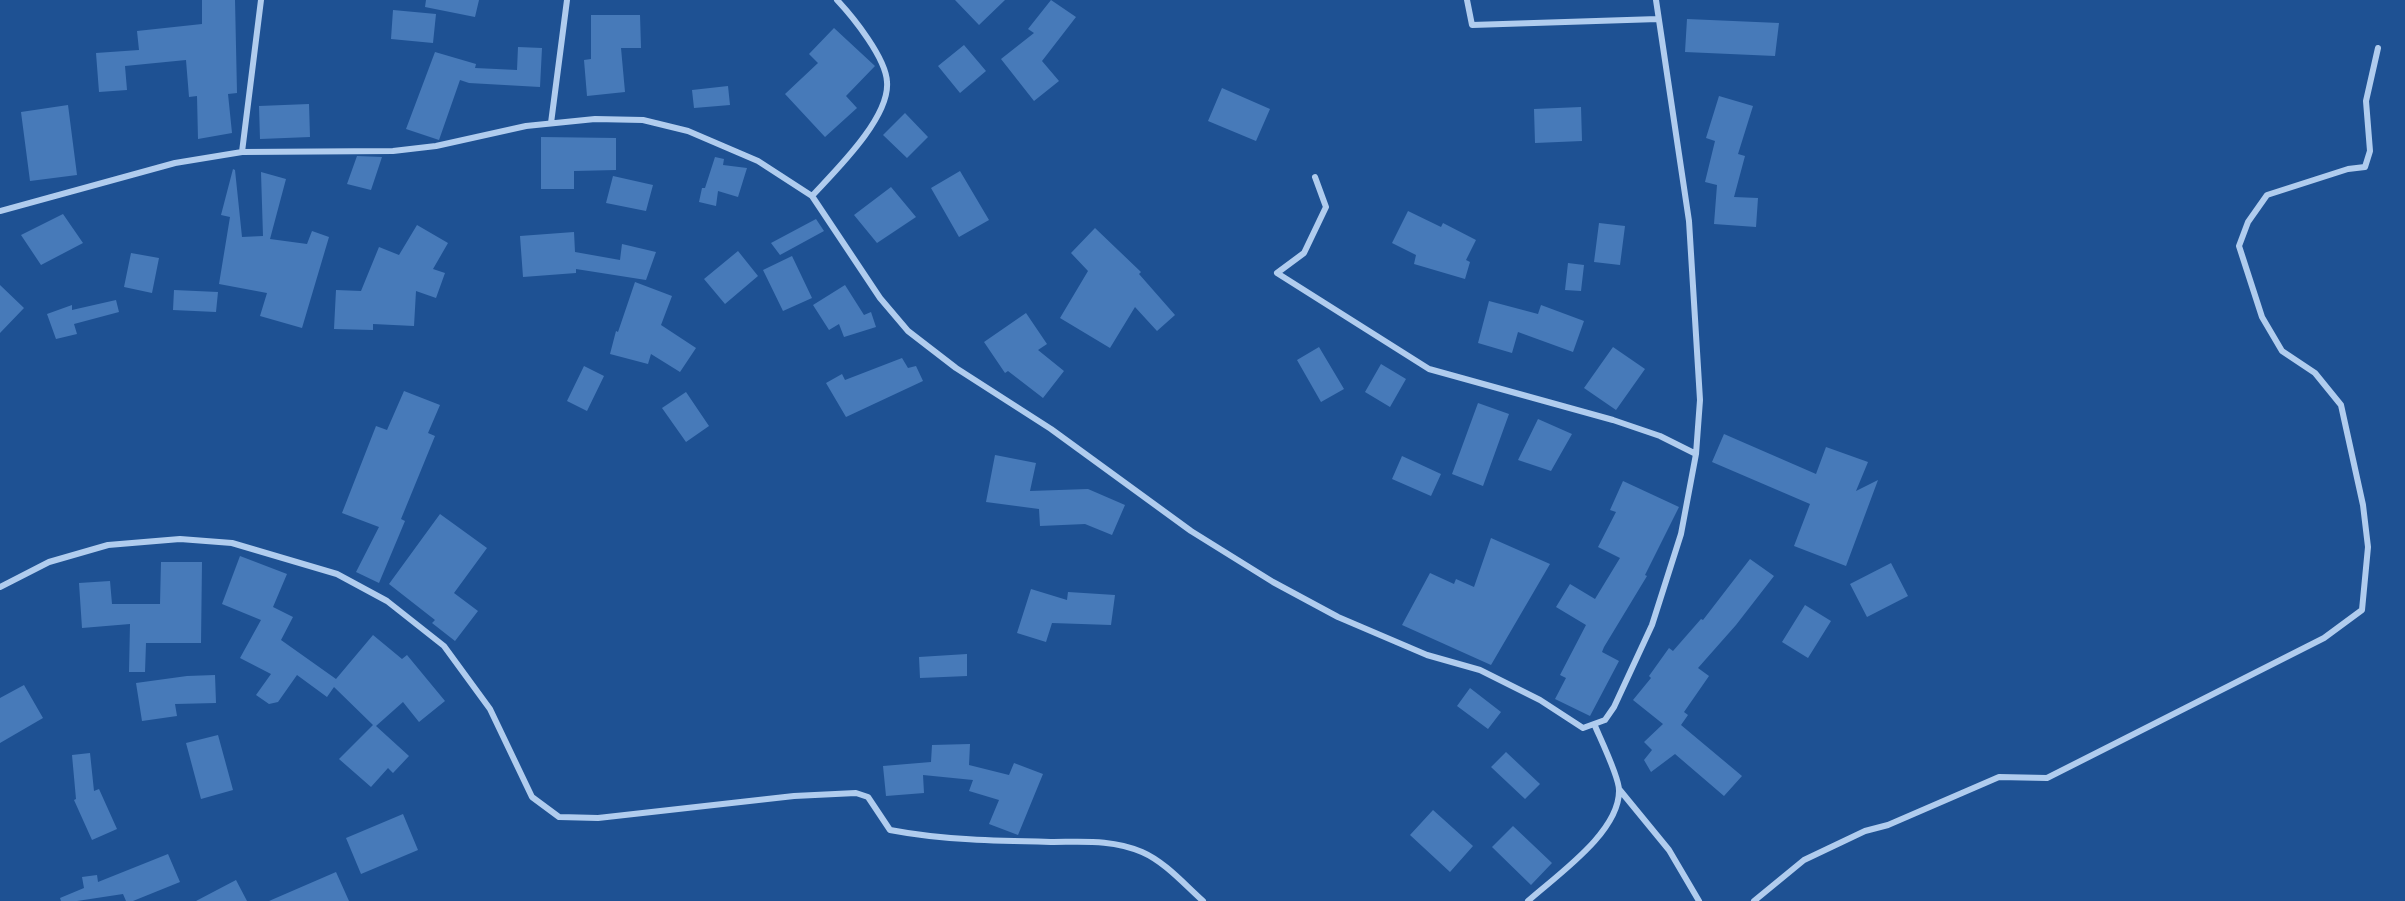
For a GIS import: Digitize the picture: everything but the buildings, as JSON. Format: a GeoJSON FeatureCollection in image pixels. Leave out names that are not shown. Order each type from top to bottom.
{"type":"FeatureCollection","features":[{"type":"Feature","properties":{"kind":"street"},"geometry":{"type":"LineString","coordinates":[[242,152],[261,0]]}},
{"type":"Feature","properties":{"kind":"street"},"geometry":{"type":"LineString","coordinates":[[551,123],[567,0]]}},
{"type":"Feature","properties":{"kind":"street"},"geometry":{"type":"LineString","coordinates":[[812,196],[856,149],[883,105],[888,82],[875,49],[837,0]]}},
{"type":"Feature","properties":{"kind":"street"},"geometry":{"type":"LineString","coordinates":[[1467,0],[1472,25],[1658,19]]}},
{"type":"Feature","properties":{"kind":"street"},"geometry":{"type":"LineString","coordinates":[[0,211],[175,163],[242,152],[393,151],[436,146],[526,126],[595,119],[643,120],[688,131],[758,161],[812,196],[880,298],[908,331],[956,368],[1051,429],[1191,531],[1273,582],[1338,617],[1427,656],[1480,670],[1540,700],[1583,728],[1595,726],[1605,720],[1614,708],[1652,625],[1681,534],[1696,454],[1700,400],[1689,221],[1656,0]]}},
{"type":"Feature","properties":{"kind":"street"},"geometry":{"type":"LineString","coordinates":[[1754,901],[1804,860],[1848,838],[1888,825],[1999,777],[2047,778],[2324,638],[2362,610],[2368,547],[2363,505],[2342,405],[2315,373],[2282,351],[2262,317],[2239,246],[2248,222],[2267,195],[2348,169],[2364,167],[2370,152],[2366,101],[2378,48]]}},
{"type":"Feature","properties":{"kind":"street"},"geometry":{"type":"LineString","coordinates":[[1316,177],[1326,207],[1304,253],[1277,273],[1428,369],[1613,420],[1660,436],[1696,454]]}},
{"type":"Feature","properties":{"kind":"street"},"geometry":{"type":"LineString","coordinates":[[0,587],[49,562],[108,545],[180,539],[232,543],[337,574],[387,601],[444,646],[490,710],[532,797],[559,817],[598,818],[794,796],[856,793],[868,797],[890,830],[958,838],[1109,842],[1120,845],[1142,852],[1164,866],[1203,901]]}},
{"type":"Feature","properties":{"kind":"street"},"geometry":{"type":"LineString","coordinates":[[1595,726],[1619,789],[1669,850],[1699,901]]}},
{"type":"Feature","properties":{"kind":"street"},"geometry":{"type":"LineString","coordinates":[[1528,901],[1601,836],[1616,807],[1619,789]]}}]}
